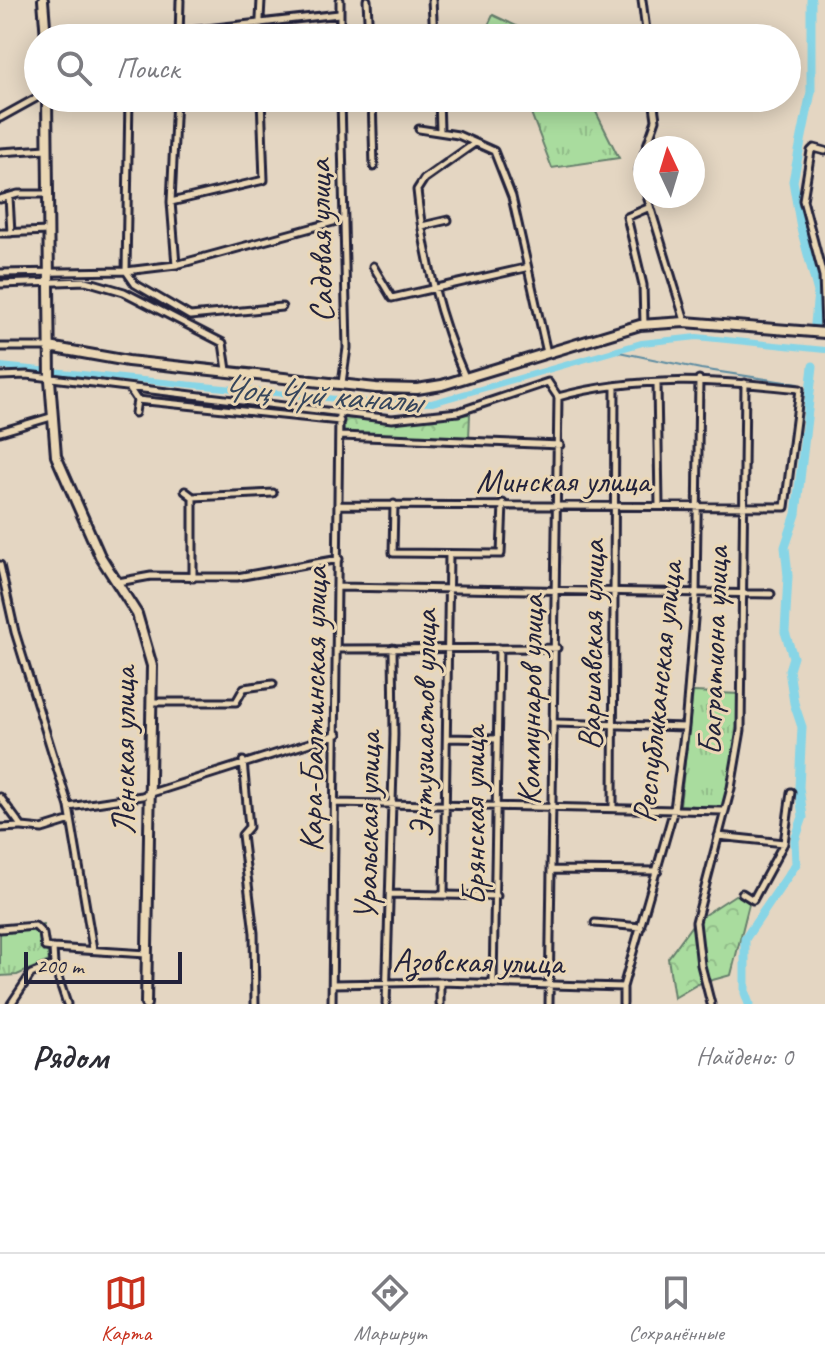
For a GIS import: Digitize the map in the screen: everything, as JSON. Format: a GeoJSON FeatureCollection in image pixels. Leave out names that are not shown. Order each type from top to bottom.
{"type":"FeatureCollection","features":[{"type":"Feature","properties":{"kind":"main road"},"geometry":{"type":"LineString","coordinates":[[43,0],[45,24]]}},
{"type":"Feature","properties":{"kind":"main road","name":"Ленская улица"},"geometry":{"type":"LineString","coordinates":[[47,112],[51,417],[62,473],[100,556],[118,582],[145,636],[152,666],[146,1004]]}},
{"type":"Feature","properties":{"kind":"main road"},"geometry":{"type":"LineString","coordinates":[[49,348],[128,361],[417,389],[644,324],[685,322],[825,333]]}},
{"type":"Feature","properties":{"kind":"street"},"geometry":{"type":"LineString","coordinates":[[180,0],[180,24]]}},
{"type":"Feature","properties":{"kind":"street"},"geometry":{"type":"LineString","coordinates":[[258,23],[261,0]]}},
{"type":"Feature","properties":{"kind":"street"},"geometry":{"type":"LineString","coordinates":[[339,24],[340,0]]}},
{"type":"Feature","properties":{"kind":"street"},"geometry":{"type":"LineString","coordinates":[[367,0],[368,24]]}},
{"type":"Feature","properties":{"kind":"street"},"geometry":{"type":"LineString","coordinates":[[432,0],[433,24]]}},
{"type":"Feature","properties":{"kind":"street"},"geometry":{"type":"LineString","coordinates":[[642,0],[645,24]]}},
{"type":"Feature","properties":{"kind":"street"},"geometry":{"type":"LineString","coordinates":[[252,24],[339,14]]}},
{"type":"Feature","properties":{"kind":"street"},"geometry":{"type":"LineString","coordinates":[[0,118],[24,105]]}},
{"type":"Feature","properties":{"kind":"street"},"geometry":{"type":"LineString","coordinates":[[129,112],[126,271],[135,284],[190,316],[282,307]]}},
{"type":"Feature","properties":{"kind":"street"},"geometry":{"type":"LineString","coordinates":[[175,112],[171,202],[176,265]]}},
{"type":"Feature","properties":{"kind":"street"},"geometry":{"type":"LineString","coordinates":[[171,202],[264,180],[262,112]]}},
{"type":"Feature","properties":{"kind":"street","name":"Садовая улица"},"geometry":{"type":"LineString","coordinates":[[341,112],[347,348],[342,383]]}},
{"type":"Feature","properties":{"kind":"street"},"geometry":{"type":"LineString","coordinates":[[372,112],[374,167]]}},
{"type":"Feature","properties":{"kind":"street"},"geometry":{"type":"LineString","coordinates":[[439,112],[440,130]]}},
{"type":"Feature","properties":{"kind":"street"},"geometry":{"type":"LineString","coordinates":[[651,136],[656,120],[655,112]]}},
{"type":"Feature","properties":{"kind":"street"},"geometry":{"type":"LineString","coordinates":[[419,129],[440,130],[494,151],[512,197],[525,268],[547,353]]}},
{"type":"Feature","properties":{"kind":"street"},"geometry":{"type":"LineString","coordinates":[[465,377],[452,348],[436,288],[417,190],[424,179],[476,143]]}},
{"type":"Feature","properties":{"kind":"street"},"geometry":{"type":"LineString","coordinates":[[825,151],[814,148],[806,168],[803,200],[821,261],[825,327]]}},
{"type":"Feature","properties":{"kind":"street"},"geometry":{"type":"LineString","coordinates":[[0,152],[47,149]]}},
{"type":"Feature","properties":{"kind":"street"},"geometry":{"type":"LineString","coordinates":[[0,199],[18,194],[47,194]]}},
{"type":"Feature","properties":{"kind":"street"},"geometry":{"type":"LineString","coordinates":[[9,197],[11,233]]}},
{"type":"Feature","properties":{"kind":"street"},"geometry":{"type":"LineString","coordinates":[[644,324],[643,285],[627,217],[648,208]]}},
{"type":"Feature","properties":{"kind":"street"},"geometry":{"type":"LineString","coordinates":[[650,208],[685,322]]}},
{"type":"Feature","properties":{"kind":"street"},"geometry":{"type":"LineString","coordinates":[[0,273],[126,271],[176,265],[344,219]]}},
{"type":"Feature","properties":{"kind":"street"},"geometry":{"type":"LineString","coordinates":[[422,226],[448,220]]}},
{"type":"Feature","properties":{"kind":"street"},"geometry":{"type":"LineString","coordinates":[[0,233],[48,231]]}},
{"type":"Feature","properties":{"kind":"street"},"geometry":{"type":"LineString","coordinates":[[373,266],[392,298],[525,268]]}},
{"type":"Feature","properties":{"kind":"street"},"geometry":{"type":"LineString","coordinates":[[0,284],[86,281],[124,292],[223,343],[227,370]]}},
{"type":"Feature","properties":{"kind":"street"},"geometry":{"type":"LineString","coordinates":[[0,347],[49,348]]}},
{"type":"Feature","properties":{"kind":"street"},"geometry":{"type":"LineString","coordinates":[[0,376],[27,375],[340,418]]}},
{"type":"Feature","properties":{"kind":"street"},"geometry":{"type":"LineString","coordinates":[[137,400],[340,418],[392,419],[458,412],[548,382],[558,397],[615,387],[699,379],[745,383]]}},
{"type":"Feature","properties":{"kind":"street","name":"Республиканская улица"},"geometry":{"type":"LineString","coordinates":[[623,1004],[623,987],[674,809],[685,727],[696,595],[699,379]]}},
{"type":"Feature","properties":{"kind":"street","name":"Минская улица"},"geometry":{"type":"LineString","coordinates":[[340,505],[558,503],[785,507],[800,389],[745,383]]}},
{"type":"Feature","properties":{"kind":"street","name":"Багратиона улица"},"geometry":{"type":"LineString","coordinates":[[711,1004],[701,965],[696,922],[741,730],[745,383]]}},
{"type":"Feature","properties":{"kind":"street"},"geometry":{"type":"LineString","coordinates":[[657,384],[659,505]]}},
{"type":"Feature","properties":{"kind":"street","name":"Варшавская улица"},"geometry":{"type":"LineString","coordinates":[[613,808],[615,387]]}},
{"type":"Feature","properties":{"kind":"street"},"geometry":{"type":"LineString","coordinates":[[129,388],[137,400],[135,413]]}},
{"type":"Feature","properties":{"kind":"street","name":"Коммунаров улица"},"geometry":{"type":"LineString","coordinates":[[549,1004],[556,723],[558,397]]}},
{"type":"Feature","properties":{"kind":"street"},"geometry":{"type":"LineString","coordinates":[[0,432],[51,417]]}},
{"type":"Feature","properties":{"kind":"street","name":"Кара-Балтинская улица"},"geometry":{"type":"LineString","coordinates":[[332,1004],[340,418]]}},
{"type":"Feature","properties":{"kind":"street"},"geometry":{"type":"LineString","coordinates":[[341,436],[560,445]]}},
{"type":"Feature","properties":{"kind":"street"},"geometry":{"type":"LineString","coordinates":[[185,491],[193,497],[273,493]]}},
{"type":"Feature","properties":{"kind":"street"},"geometry":{"type":"LineString","coordinates":[[193,497],[193,578]]}},
{"type":"Feature","properties":{"kind":"street"},"geometry":{"type":"LineString","coordinates":[[394,504],[393,553],[501,554],[503,503]]}},
{"type":"Feature","properties":{"kind":"street","name":"Энтузиастов улица"},"geometry":{"type":"LineString","coordinates":[[444,895],[449,554]]}},
{"type":"Feature","properties":{"kind":"street"},"geometry":{"type":"LineString","coordinates":[[118,582],[151,576],[237,577],[339,559]]}},
{"type":"Feature","properties":{"kind":"street"},"geometry":{"type":"LineString","coordinates":[[0,565],[15,632],[69,807],[93,949]]}},
{"type":"Feature","properties":{"kind":"street"},"geometry":{"type":"LineString","coordinates":[[338,587],[771,594]]}},
{"type":"Feature","properties":{"kind":"street","name":"Уральская улица"},"geometry":{"type":"LineString","coordinates":[[386,1004],[394,735],[393,648]]}},
{"type":"Feature","properties":{"kind":"street","name":"Брянская улица"},"geometry":{"type":"LineString","coordinates":[[493,984],[497,896],[499,648]]}},
{"type":"Feature","properties":{"kind":"street"},"geometry":{"type":"LineString","coordinates":[[336,649],[557,648]]}},
{"type":"Feature","properties":{"kind":"street"},"geometry":{"type":"LineString","coordinates":[[152,702],[236,702],[244,688],[273,684]]}},
{"type":"Feature","properties":{"kind":"street"},"geometry":{"type":"LineString","coordinates":[[556,723],[685,727]]}},
{"type":"Feature","properties":{"kind":"street"},"geometry":{"type":"LineString","coordinates":[[69,807],[142,796],[151,790],[338,734]]}},
{"type":"Feature","properties":{"kind":"street"},"geometry":{"type":"LineString","coordinates":[[447,738],[497,739]]}},
{"type":"Feature","properties":{"kind":"street"},"geometry":{"type":"LineString","coordinates":[[243,761],[249,827],[242,835],[254,933],[255,1004]]}},
{"type":"Feature","properties":{"kind":"street"},"geometry":{"type":"LineString","coordinates":[[742,893],[753,900],[784,843],[791,792]]}},
{"type":"Feature","properties":{"kind":"street"},"geometry":{"type":"LineString","coordinates":[[0,797],[22,827]]}},
{"type":"Feature","properties":{"kind":"street"},"geometry":{"type":"LineString","coordinates":[[336,803],[724,811]]}},
{"type":"Feature","properties":{"kind":"street"},"geometry":{"type":"LineString","coordinates":[[0,828],[42,829],[71,820]]}},
{"type":"Feature","properties":{"kind":"street"},"geometry":{"type":"LineString","coordinates":[[718,836],[784,843]]}},
{"type":"Feature","properties":{"kind":"street"},"geometry":{"type":"LineString","coordinates":[[552,870],[658,871]]}},
{"type":"Feature","properties":{"kind":"street"},"geometry":{"type":"LineString","coordinates":[[390,894],[497,896]]}},
{"type":"Feature","properties":{"kind":"street"},"geometry":{"type":"LineString","coordinates":[[595,923],[641,927]]}},
{"type":"Feature","properties":{"kind":"street"},"geometry":{"type":"LineString","coordinates":[[0,929],[38,927],[45,947],[146,954]]}},
{"type":"Feature","properties":{"kind":"street"},"geometry":{"type":"LineString","coordinates":[[53,948],[54,965],[67,1004]]}},
{"type":"Feature","properties":{"kind":"street"},"geometry":{"type":"LineString","coordinates":[[11,1004],[31,974],[54,965]]}},
{"type":"Feature","properties":{"kind":"street"},"geometry":{"type":"LineString","coordinates":[[440,982],[440,1004]]}},
{"type":"Feature","properties":{"kind":"street","name":"Азовская улица"},"geometry":{"type":"LineString","coordinates":[[333,984],[440,982],[623,987]]}},
{"type":"Feature","properties":{"kind":"green space"},"geometry":{"type":"Polygon","coordinates":[[[493,15],[512,24],[489,24],[493,15]]]}},
{"type":"Feature","properties":{"kind":"green space"},"geometry":{"type":"Polygon","coordinates":[[[596,112],[619,158],[552,168],[531,113],[596,112]]]}},
{"type":"Feature","properties":{"kind":"green space"},"geometry":{"type":"Polygon","coordinates":[[[470,414],[469,439],[344,433],[343,418],[392,421],[470,414]]]}},
{"type":"Feature","properties":{"kind":"green space"},"geometry":{"type":"Polygon","coordinates":[[[693,692],[740,694],[739,734],[723,808],[680,805],[693,692]]]}},
{"type":"Feature","properties":{"kind":"green space"},"geometry":{"type":"Polygon","coordinates":[[[735,895],[750,900],[731,975],[698,984],[674,998],[668,958],[695,921],[735,895]]]}},
{"type":"Feature","properties":{"kind":"green space"},"geometry":{"type":"Polygon","coordinates":[[[43,924],[49,961],[17,975],[0,976],[0,928],[43,924]]]}},
{"type":"Feature","properties":{"kind":"waterway"},"geometry":{"type":"LineString","coordinates":[[811,0],[811,92],[793,181],[801,228],[818,292],[815,324]]}},
{"type":"Feature","properties":{"kind":"waterway","name":"Чоң Чүй каналы"},"geometry":{"type":"LineString","coordinates":[[0,366],[367,402],[432,403],[642,343],[697,337],[825,350]]}},
{"type":"Feature","properties":{"kind":"waterway"},"geometry":{"type":"LineString","coordinates":[[614,351],[798,384]]}},
{"type":"Feature","properties":{"kind":"waterway"},"geometry":{"type":"LineString","coordinates":[[749,1004],[745,993],[745,939],[796,864],[795,840],[803,817],[799,787],[802,727],[794,703],[789,670],[793,657],[785,632],[788,576],[785,547],[796,514],[813,366]]}}]}
